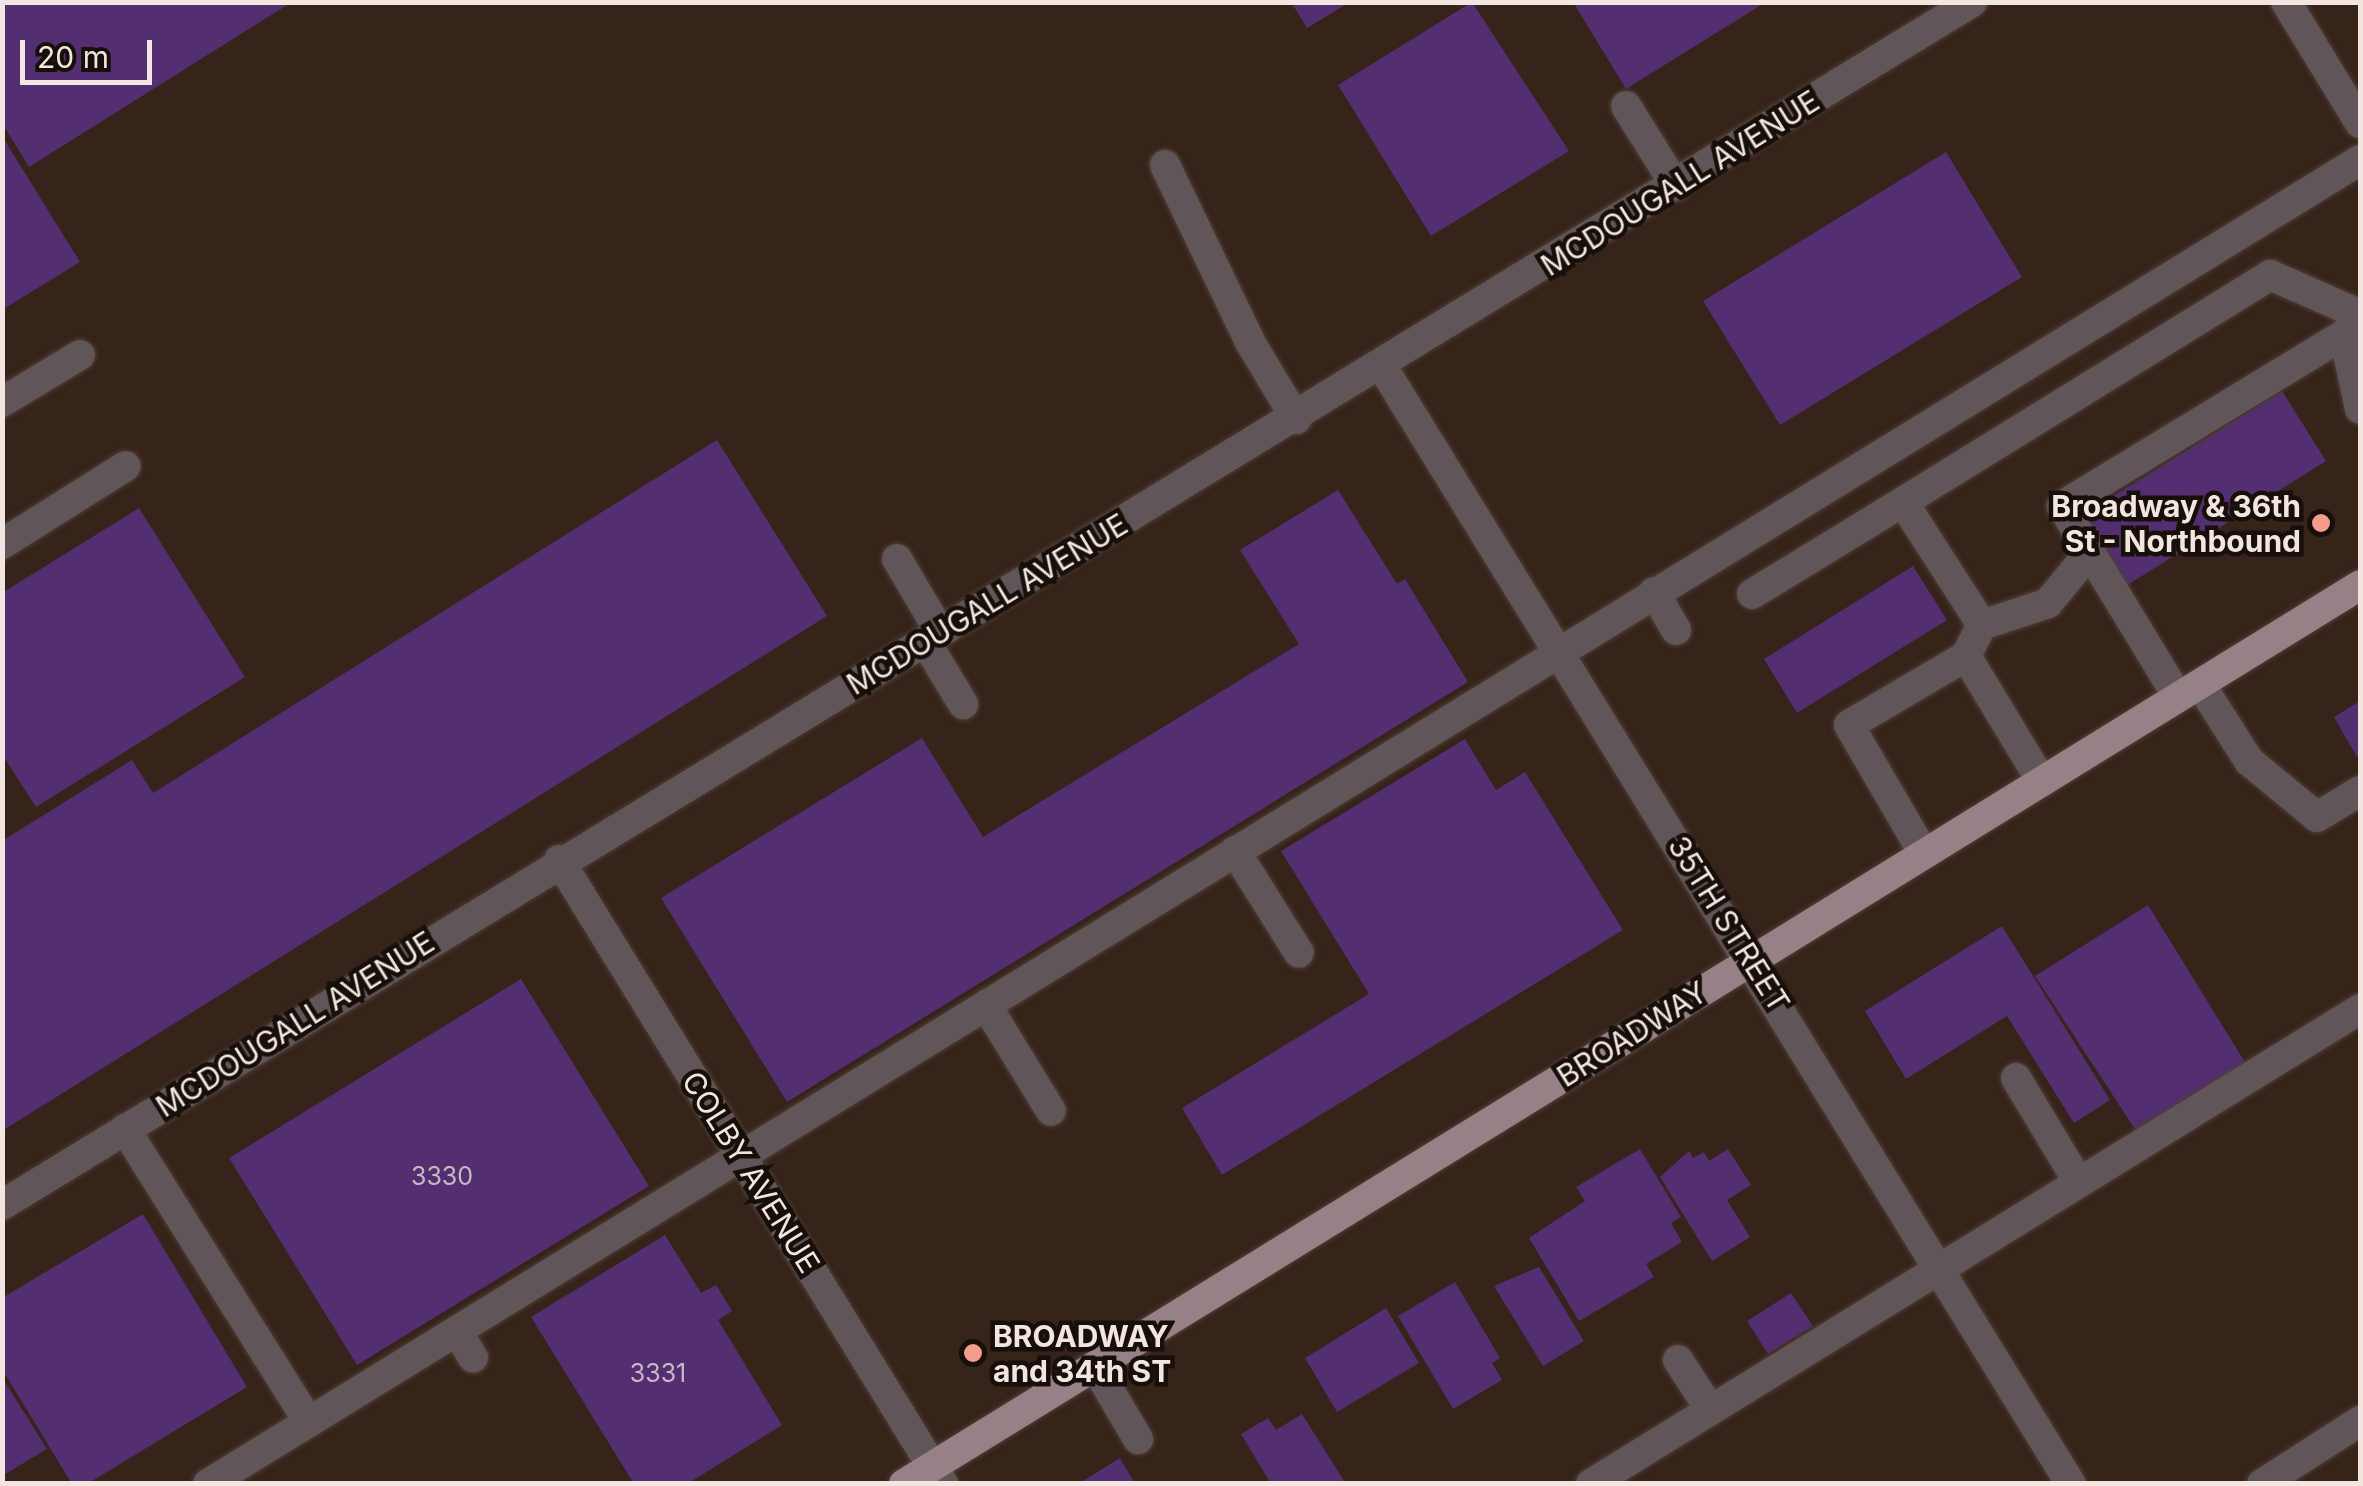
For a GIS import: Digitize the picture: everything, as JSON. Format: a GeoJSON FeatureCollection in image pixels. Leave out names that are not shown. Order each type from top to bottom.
{"type":"FeatureCollection","features":[{"type":"Feature","properties":{"kind":"main road","name":"BROADWAY"},"geometry":{"type":"LineString","coordinates":[[904,1484],[937,1475],[1095,1366],[2360,585]]}},
{"type":"Feature","properties":{"kind":"street","name":"MCDOUGALL AVENUE"},"geometry":{"type":"LineString","coordinates":[[2,1205],[559,860],[1382,368],[1972,2]]}},
{"type":"Feature","properties":{"kind":"street"},"geometry":{"type":"LineString","coordinates":[[2286,2],[2360,123]]}},
{"type":"Feature","properties":{"kind":"street"},"geometry":{"type":"LineString","coordinates":[[1626,106],[1676,186]]}},
{"type":"Feature","properties":{"kind":"street"},"geometry":{"type":"LineString","coordinates":[[208,1484],[2360,160]]}},
{"type":"Feature","properties":{"kind":"street"},"geometry":{"type":"LineString","coordinates":[[1164,165],[1250,342],[1296,419]]}},
{"type":"Feature","properties":{"kind":"street"},"geometry":{"type":"LineString","coordinates":[[1752,594],[2270,274],[2354,313]]}},
{"type":"Feature","properties":{"kind":"street"},"geometry":{"type":"LineString","coordinates":[[2354,313],[2348,352],[2360,409]]}},
{"type":"Feature","properties":{"kind":"street"},"geometry":{"type":"LineString","coordinates":[[2354,313],[2062,506],[2189,691],[2249,761],[2317,817],[2360,791]]}},
{"type":"Feature","properties":{"kind":"street"},"geometry":{"type":"LineString","coordinates":[[2,402],[80,355]]}},
{"type":"Feature","properties":{"kind":"street","name":"35TH STREET"},"geometry":{"type":"LineString","coordinates":[[1382,368],[1752,960],[1890,1156],[1939,1266],[2070,1484]]}},
{"type":"Feature","properties":{"kind":"street"},"geometry":{"type":"LineString","coordinates":[[2,544],[126,466]]}},
{"type":"Feature","properties":{"kind":"street"},"geometry":{"type":"LineString","coordinates":[[1904,502],[1982,625]]}},
{"type":"Feature","properties":{"kind":"street"},"geometry":{"type":"LineString","coordinates":[[1924,854],[1850,724],[1966,656],[1982,625],[2048,603],[2090,552]]}},
{"type":"Feature","properties":{"kind":"street"},"geometry":{"type":"LineString","coordinates":[[897,559],[963,704]]}},
{"type":"Feature","properties":{"kind":"street"},"geometry":{"type":"LineString","coordinates":[[1654,592],[1676,630]]}},
{"type":"Feature","properties":{"kind":"street"},"geometry":{"type":"LineString","coordinates":[[1966,656],[2042,782]]}},
{"type":"Feature","properties":{"kind":"street"},"geometry":{"type":"LineString","coordinates":[[1235,851],[1299,954]]}},
{"type":"Feature","properties":{"kind":"street","name":"COLBY AVENUE"},"geometry":{"type":"LineString","coordinates":[[559,860],[937,1475]]}},
{"type":"Feature","properties":{"kind":"street"},"geometry":{"type":"LineString","coordinates":[[986,1005],[1051,1111]]}},
{"type":"Feature","properties":{"kind":"street"},"geometry":{"type":"LineString","coordinates":[[1592,1484],[2360,1009]]}},
{"type":"Feature","properties":{"kind":"street"},"geometry":{"type":"LineString","coordinates":[[2016,1078],[2078,1182]]}},
{"type":"Feature","properties":{"kind":"street"},"geometry":{"type":"LineString","coordinates":[[125,1128],[309,1422]]}},
{"type":"Feature","properties":{"kind":"street"},"geometry":{"type":"LineString","coordinates":[[457,1331],[473,1358]]}},
{"type":"Feature","properties":{"kind":"street"},"geometry":{"type":"LineString","coordinates":[[1678,1360],[1710,1409]]}},
{"type":"Feature","properties":{"kind":"street"},"geometry":{"type":"LineString","coordinates":[[1095,1366],[1138,1439]]}},
{"type":"Feature","properties":{"kind":"street"},"geometry":{"type":"LineString","coordinates":[[2262,1484],[2360,1421]]}},
{"type":"Feature","properties":{"kind":"building"},"geometry":{"type":"Polygon","coordinates":[[[2,2],[292,2],[29,167],[2,123],[2,2]]]}},
{"type":"Feature","properties":{"kind":"building"},"geometry":{"type":"Polygon","coordinates":[[[1291,2],[1344,2],[1345,5],[1307,28],[1291,2]]]}},
{"type":"Feature","properties":{"kind":"building"},"geometry":{"type":"Polygon","coordinates":[[[1472,2],[1569,151],[1431,236],[1338,85],[1472,2]]]}},
{"type":"Feature","properties":{"kind":"building"},"geometry":{"type":"Polygon","coordinates":[[[1573,2],[1766,2],[1626,89],[1573,2]]]}},
{"type":"Feature","properties":{"kind":"building"},"geometry":{"type":"Polygon","coordinates":[[[2,136],[80,262],[2,310],[2,136]]]}},
{"type":"Feature","properties":{"kind":"building"},"geometry":{"type":"Polygon","coordinates":[[[1946,152],[2022,277],[1780,425],[1703,301],[1946,152]]]}},
{"type":"Feature","properties":{"kind":"building"},"geometry":{"type":"Polygon","coordinates":[[[2282,391],[2326,461],[2121,589],[2078,518],[2282,391]]]}},
{"type":"Feature","properties":{"kind":"building"},"geometry":{"type":"Polygon","coordinates":[[[717,440],[827,616],[2,1131],[2,841],[132,760],[153,793],[717,440]]]}},
{"type":"Feature","properties":{"kind":"building"},"geometry":{"type":"Polygon","coordinates":[[[1338,490],[1397,584],[1405,579],[1468,682],[787,1102],[661,898],[922,738],[983,837],[1299,644],[1240,550],[1338,490]]]}},
{"type":"Feature","properties":{"kind":"building"},"geometry":{"type":"Polygon","coordinates":[[[139,508],[245,677],[36,807],[2,754],[2,593],[139,508]]]}},
{"type":"Feature","properties":{"kind":"building"},"geometry":{"type":"Polygon","coordinates":[[[1913,566],[1947,620],[1797,713],[1764,659],[1913,566]]]}},
{"type":"Feature","properties":{"kind":"building"},"geometry":{"type":"Polygon","coordinates":[[[2360,701],[2360,755],[2357,757],[2334,717],[2360,701]]]}},
{"type":"Feature","properties":{"kind":"building"},"geometry":{"type":"Polygon","coordinates":[[[1465,739],[1496,790],[1525,772],[1623,930],[1222,1175],[1182,1108],[1369,994],[1281,851],[1465,739]]]}},
{"type":"Feature","properties":{"kind":"building"},"geometry":{"type":"Polygon","coordinates":[[[2148,905],[2251,1072],[2142,1140],[2035,976],[2148,905]]]}},
{"type":"Feature","properties":{"kind":"building"},"geometry":{"type":"Polygon","coordinates":[[[2002,926],[2110,1100],[2074,1123],[2007,1016],[1906,1079],[1865,1011],[2002,926]]]}},
{"type":"Feature","properties":{"kind":"building"},"geometry":{"type":"Polygon","coordinates":[[[521,979],[649,1186],[357,1365],[229,1158],[521,979]]]}},
{"type":"Feature","properties":{"kind":"building"},"geometry":{"type":"Polygon","coordinates":[[[1640,1149],[1681,1217],[1671,1223],[1682,1242],[1646,1264],[1654,1277],[1579,1321],[1529,1238],[1585,1201],[1576,1187],[1640,1149]]]}},
{"type":"Feature","properties":{"kind":"building"},"geometry":{"type":"Polygon","coordinates":[[[1728,1149],[1751,1185],[1727,1200],[1750,1237],[1712,1261],[1660,1177],[1689,1151],[1693,1158],[1704,1152],[1709,1161],[1728,1149]]]}},
{"type":"Feature","properties":{"kind":"building"},"geometry":{"type":"Polygon","coordinates":[[[143,1214],[247,1387],[87,1484],[72,1484],[2,1369],[2,1298],[143,1214]]]}},
{"type":"Feature","properties":{"kind":"building"},"geometry":{"type":"Polygon","coordinates":[[[665,1235],[701,1293],[716,1285],[732,1311],[718,1320],[782,1425],[687,1484],[634,1484],[531,1317],[665,1235]]]}},
{"type":"Feature","properties":{"kind":"building"},"geometry":{"type":"Polygon","coordinates":[[[1539,1267],[1584,1341],[1543,1366],[1494,1286],[1539,1267]]]}},
{"type":"Feature","properties":{"kind":"building"},"geometry":{"type":"Polygon","coordinates":[[[1455,1282],[1500,1358],[1492,1363],[1502,1380],[1453,1409],[1398,1316],[1455,1282]]]}},
{"type":"Feature","properties":{"kind":"building"},"geometry":{"type":"Polygon","coordinates":[[[1791,1293],[1813,1326],[1768,1354],[1747,1321],[1791,1293]]]}},
{"type":"Feature","properties":{"kind":"building"},"geometry":{"type":"Polygon","coordinates":[[[1386,1308],[1419,1363],[1337,1412],[1305,1358],[1386,1308]]]}},
{"type":"Feature","properties":{"kind":"building"},"geometry":{"type":"Polygon","coordinates":[[[2,1377],[47,1449],[2,1476],[2,1377]]]}},
{"type":"Feature","properties":{"kind":"building"},"geometry":{"type":"Polygon","coordinates":[[[1302,1414],[1346,1484],[1271,1484],[1241,1434],[1268,1418],[1276,1430],[1302,1414]]]}},
{"type":"Feature","properties":{"kind":"building"},"geometry":{"type":"Polygon","coordinates":[[[1120,1458],[1135,1484],[1078,1484],[1120,1458]]]}},
{"type":"Feature","properties":{"kind":"place","name":"Broadway & 36th St - Northbound"},"geometry":{"type":"Point","coordinates":[2321,523]}},
{"type":"Feature","properties":{"kind":"place","name":"BROADWAY and 34th ST"},"geometry":{"type":"Point","coordinates":[973,1353]}}]}
